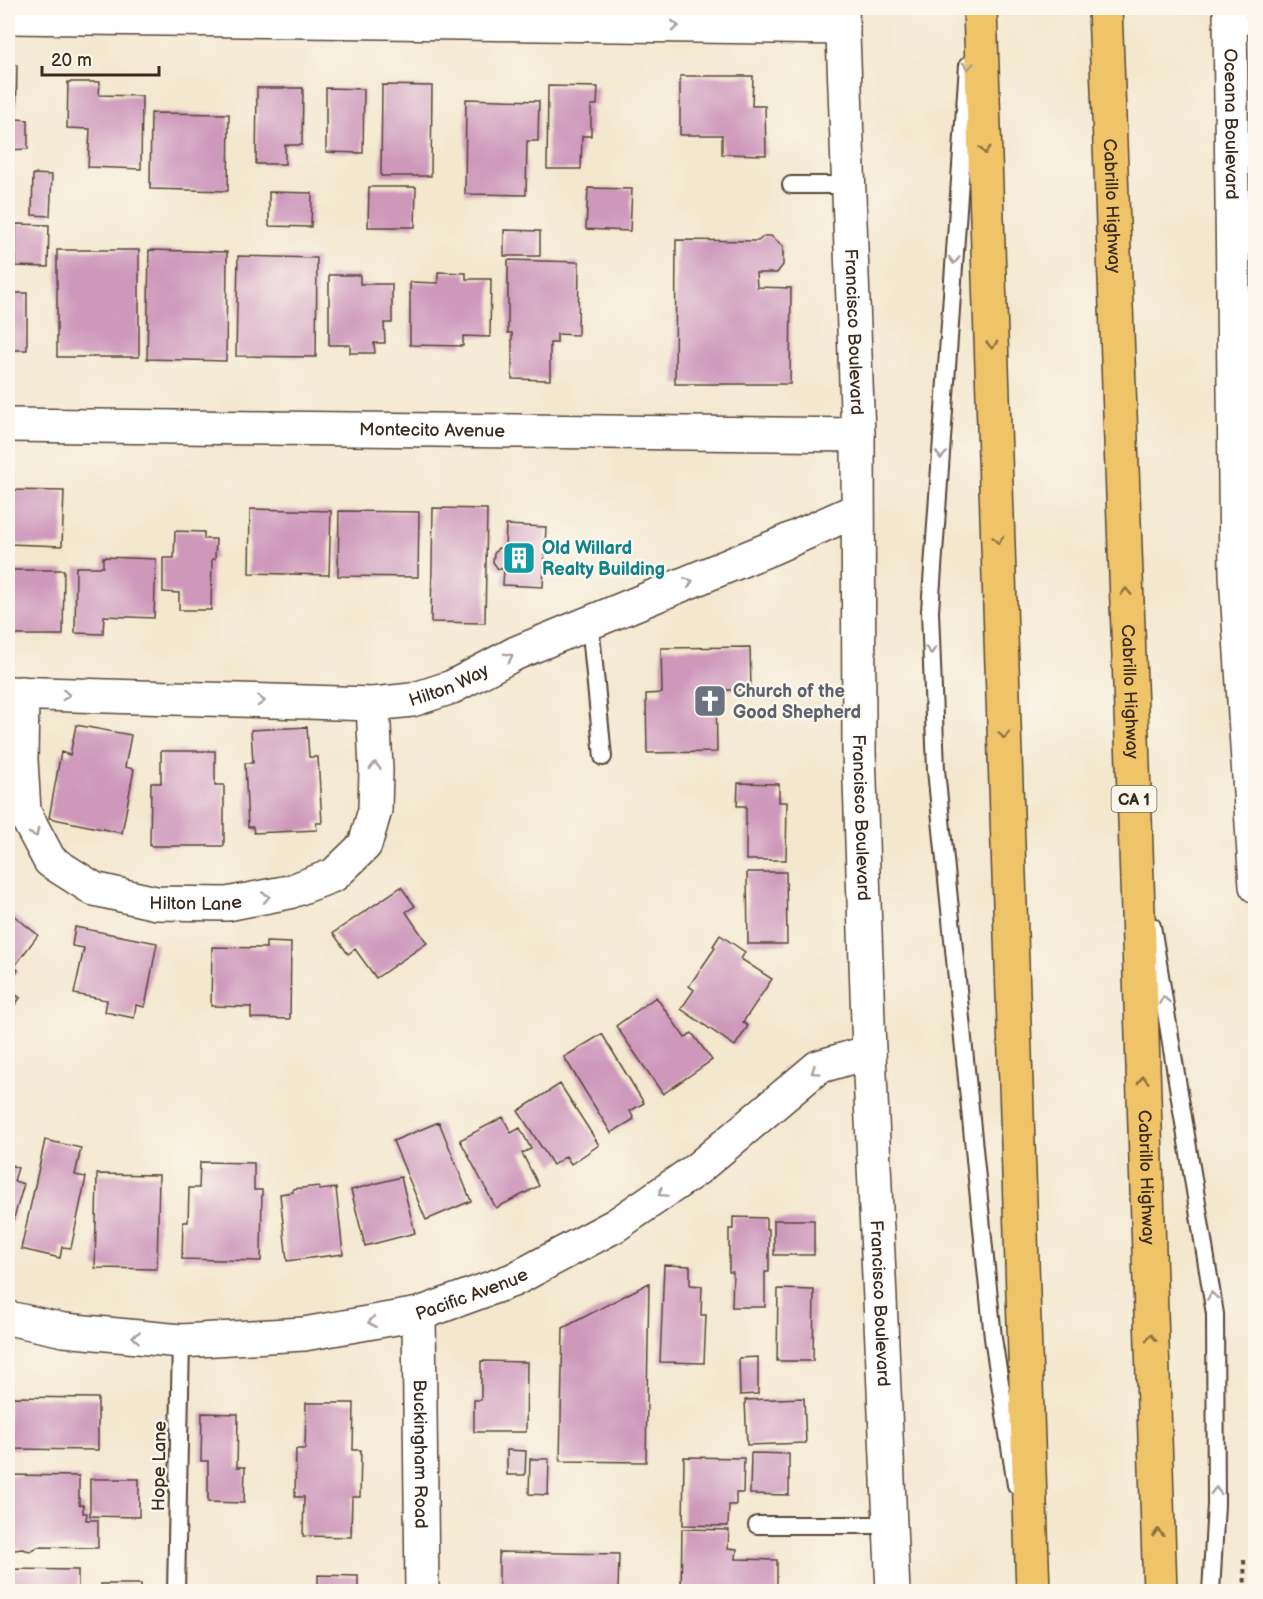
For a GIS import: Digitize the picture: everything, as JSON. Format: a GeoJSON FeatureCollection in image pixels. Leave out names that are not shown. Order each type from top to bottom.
{"type":"FeatureCollection","features":[{"type":"Feature","properties":{"kind":"highway"},"geometry":{"type":"LineString","coordinates":[[980,8],[1032,1592]]}},
{"type":"Feature","properties":{"kind":"highway","name":"Cabrillo Highway"},"geometry":{"type":"LineString","coordinates":[[1105,8],[1135,819],[1160,1592]]}},
{"type":"Feature","properties":{"kind":"street"},"geometry":{"type":"LineString","coordinates":[[8,17],[842,18]]}},
{"type":"Feature","properties":{"kind":"street","name":"Francisco Boulevard"},"geometry":{"type":"LineString","coordinates":[[842,18],[858,435],[856,510],[859,751],[869,1052],[893,1592]]}},
{"type":"Feature","properties":{"kind":"street","name":"Oceana Boulevard"},"geometry":{"type":"LineString","coordinates":[[1239,20],[1246,575],[1256,886]]}},
{"type":"Feature","properties":{"kind":"street","name":"Montecito Avenue"},"geometry":{"type":"LineString","coordinates":[[8,425],[858,435]]}},
{"type":"Feature","properties":{"kind":"street","name":"Hilton Way"},"geometry":{"type":"LineString","coordinates":[[15,693],[373,704],[412,700],[452,687],[516,653],[774,547],[856,510]]}},
{"type":"Feature","properties":{"kind":"street","name":"Hilton Lane"},"geometry":{"type":"LineString","coordinates":[[15,693],[24,812],[50,861],[94,889],[156,903],[227,904],[289,892],[334,875],[365,845],[375,810],[373,704]]}},
{"type":"Feature","properties":{"kind":"street","name":"Pacific Avenue"},"geometry":{"type":"LineString","coordinates":[[8,1318],[64,1330],[181,1341],[304,1334],[419,1314],[513,1280],[616,1225],[697,1169],[818,1067],[869,1052]]}},
{"type":"Feature","properties":{"kind":"street","name":"Buckingham Road"},"geometry":{"type":"LineString","coordinates":[[419,1314],[422,1592]]}},
{"type":"Feature","properties":{"kind":"lane"},"geometry":{"type":"LineString","coordinates":[[972,8],[930,611],[935,759],[993,1338],[1032,1592]]}},
{"type":"Feature","properties":{"kind":"lane"},"geometry":{"type":"LineString","coordinates":[[791,185],[848,185]]}},
{"type":"Feature","properties":{"kind":"lane"},"geometry":{"type":"LineString","coordinates":[[591,623],[603,757]]}},
{"type":"Feature","properties":{"kind":"lane"},"geometry":{"type":"LineString","coordinates":[[1135,819],[1215,1314],[1216,1504],[1211,1592]]}},
{"type":"Feature","properties":{"kind":"lane","name":"Hope Lane"},"geometry":{"type":"LineString","coordinates":[[176,1592],[181,1341]]}},
{"type":"Feature","properties":{"kind":"lane"},"geometry":{"type":"LineString","coordinates":[[757,1525],[891,1525]]}},
{"type":"Feature","properties":{"kind":"building"},"geometry":{"type":"Polygon","coordinates":[[[8,65],[17,65],[16,119],[28,120],[28,149],[8,150],[8,65]]]}},
{"type":"Feature","properties":{"kind":"building"},"geometry":{"type":"Polygon","coordinates":[[[680,76],[753,76],[752,106],[765,106],[766,155],[722,154],[722,135],[680,135],[680,76]]]}},
{"type":"Feature","properties":{"kind":"building"},"geometry":{"type":"Polygon","coordinates":[[[68,82],[100,82],[99,95],[142,96],[141,169],[88,167],[90,129],[67,128],[68,82]]]}},
{"type":"Feature","properties":{"kind":"building"},"geometry":{"type":"Polygon","coordinates":[[[382,85],[432,86],[431,176],[381,176],[382,85]]]}},
{"type":"Feature","properties":{"kind":"building"},"geometry":{"type":"Polygon","coordinates":[[[548,86],[598,87],[597,105],[591,105],[591,136],[582,136],[581,169],[547,169],[548,86]]]}},
{"type":"Feature","properties":{"kind":"building"},"geometry":{"type":"Polygon","coordinates":[[[257,88],[303,88],[302,145],[285,145],[285,164],[256,164],[257,88]]]}},
{"type":"Feature","properties":{"kind":"building"},"geometry":{"type":"Polygon","coordinates":[[[326,88],[364,89],[363,153],[326,152],[326,88]]]}},
{"type":"Feature","properties":{"kind":"building"},"geometry":{"type":"Polygon","coordinates":[[[466,99],[539,101],[538,141],[527,141],[526,195],[465,194],[466,99]]]}},
{"type":"Feature","properties":{"kind":"building"},"geometry":{"type":"Polygon","coordinates":[[[151,113],[229,114],[228,191],[150,189],[151,113]]]}},
{"type":"Feature","properties":{"kind":"building"},"geometry":{"type":"Polygon","coordinates":[[[33,174],[52,175],[50,216],[32,215],[33,174]]]}},
{"type":"Feature","properties":{"kind":"building"},"geometry":{"type":"Polygon","coordinates":[[[369,187],[416,187],[415,227],[368,227],[369,187]]]}},
{"type":"Feature","properties":{"kind":"building"},"geometry":{"type":"Polygon","coordinates":[[[588,188],[632,189],[630,231],[586,229],[588,188]]]}},
{"type":"Feature","properties":{"kind":"building"},"geometry":{"type":"Polygon","coordinates":[[[269,192],[312,193],[311,227],[269,226],[269,192]]]}},
{"type":"Feature","properties":{"kind":"building"},"geometry":{"type":"Polygon","coordinates":[[[16,224],[49,225],[48,267],[15,266],[16,224]]]}},
{"type":"Feature","properties":{"kind":"building"},"geometry":{"type":"Polygon","coordinates":[[[504,230],[540,231],[540,256],[504,256],[504,230]]]}},
{"type":"Feature","properties":{"kind":"building"},"geometry":{"type":"Polygon","coordinates":[[[764,236],[771,236],[783,246],[783,265],[777,273],[756,273],[757,287],[791,288],[790,384],[675,384],[676,240],[758,241],[764,236]]]}},
{"type":"Feature","properties":{"kind":"building"},"geometry":{"type":"Polygon","coordinates":[[[57,250],[139,250],[139,357],[57,357],[57,250]]]}},
{"type":"Feature","properties":{"kind":"building"},"geometry":{"type":"Polygon","coordinates":[[[149,250],[227,252],[226,361],[147,359],[149,250]]]}},
{"type":"Feature","properties":{"kind":"building"},"geometry":{"type":"Polygon","coordinates":[[[238,256],[317,258],[316,357],[236,356],[238,256]]]}},
{"type":"Feature","properties":{"kind":"building"},"geometry":{"type":"Polygon","coordinates":[[[508,260],[579,262],[578,335],[557,334],[557,343],[550,343],[550,380],[512,379],[512,333],[508,333],[508,260]]]}},
{"type":"Feature","properties":{"kind":"building"},"geometry":{"type":"Polygon","coordinates":[[[438,272],[466,273],[466,279],[491,279],[490,337],[463,336],[463,346],[410,345],[410,282],[438,283],[438,272]]]}},
{"type":"Feature","properties":{"kind":"building"},"geometry":{"type":"Polygon","coordinates":[[[329,275],[360,275],[360,284],[392,284],[392,323],[384,323],[385,343],[374,343],[375,353],[350,353],[350,345],[329,345],[329,275]]]}},
{"type":"Feature","properties":{"kind":"building"},"geometry":{"type":"Polygon","coordinates":[[[8,293],[27,293],[27,350],[8,350],[8,293]]]}},
{"type":"Feature","properties":{"kind":"building"},"geometry":{"type":"Polygon","coordinates":[[[8,490],[64,491],[62,546],[8,544],[8,490]]]}},
{"type":"Feature","properties":{"kind":"building"},"geometry":{"type":"Polygon","coordinates":[[[433,508],[487,509],[485,623],[431,622],[433,508]]]}},
{"type":"Feature","properties":{"kind":"building"},"geometry":{"type":"Polygon","coordinates":[[[250,509],[331,511],[329,575],[249,573],[250,509]]]}},
{"type":"Feature","properties":{"kind":"building"},"geometry":{"type":"Polygon","coordinates":[[[339,511],[419,512],[418,577],[338,576],[339,511]]]}},
{"type":"Feature","properties":{"kind":"building","name":"Old Willard Realty Building"},"geometry":{"type":"Polygon","coordinates":[[[506,525],[546,527],[543,587],[503,585],[504,569],[498,569],[493,562],[498,548],[505,549],[506,525]]]}},
{"type":"Feature","properties":{"kind":"building"},"geometry":{"type":"Polygon","coordinates":[[[175,531],[204,532],[204,539],[216,539],[215,559],[212,559],[211,610],[179,610],[179,593],[163,592],[163,558],[174,558],[175,531]]]}},
{"type":"Feature","properties":{"kind":"building"},"geometry":{"type":"Polygon","coordinates":[[[103,557],[156,559],[154,618],[104,616],[103,634],[75,633],[76,567],[103,567],[103,557]]]}},
{"type":"Feature","properties":{"kind":"building"},"geometry":{"type":"Polygon","coordinates":[[[8,570],[64,570],[63,635],[8,635],[8,570]]]}},
{"type":"Feature","properties":{"kind":"building"},"geometry":{"type":"Polygon","coordinates":[[[750,647],[751,690],[716,690],[717,752],[647,753],[646,694],[662,693],[661,648],[750,647]]]}},
{"type":"Feature","properties":{"kind":"building"},"geometry":{"type":"Polygon","coordinates":[[[76,725],[131,735],[125,767],[134,769],[122,833],[49,818],[61,752],[70,755],[76,725]]]}},
{"type":"Feature","properties":{"kind":"building"},"geometry":{"type":"Polygon","coordinates":[[[307,727],[309,757],[318,757],[322,823],[316,823],[317,830],[254,833],[253,827],[248,827],[245,763],[253,763],[251,730],[307,727]]]}},
{"type":"Feature","properties":{"kind":"building"},"geometry":{"type":"Polygon","coordinates":[[[161,751],[215,751],[215,785],[224,785],[224,846],[150,846],[151,783],[161,783],[161,751]]]}},
{"type":"Feature","properties":{"kind":"building"},"geometry":{"type":"Polygon","coordinates":[[[738,783],[779,784],[779,802],[787,802],[786,860],[746,860],[746,806],[737,806],[738,783]]]}},
{"type":"Feature","properties":{"kind":"building"},"geometry":{"type":"Polygon","coordinates":[[[747,872],[786,872],[787,944],[748,944],[747,872]]]}},
{"type":"Feature","properties":{"kind":"building"},"geometry":{"type":"Polygon","coordinates":[[[401,887],[415,906],[406,912],[427,943],[376,978],[355,949],[348,954],[333,933],[401,887]]]}},
{"type":"Feature","properties":{"kind":"building"},"geometry":{"type":"Polygon","coordinates":[[[8,911],[38,935],[14,967],[18,970],[8,983],[8,911]]]}},
{"type":"Feature","properties":{"kind":"building"},"geometry":{"type":"Polygon","coordinates":[[[75,927],[157,943],[145,1007],[136,1005],[134,1018],[105,1012],[107,1000],[74,994],[84,948],[72,946],[75,927]]]}},
{"type":"Feature","properties":{"kind":"building"},"geometry":{"type":"Polygon","coordinates":[[[720,935],[745,952],[741,959],[772,979],[743,1022],[748,1026],[735,1046],[681,1009],[694,990],[689,986],[715,948],[713,946],[720,935]]]}},
{"type":"Feature","properties":{"kind":"building"},"geometry":{"type":"Polygon","coordinates":[[[266,942],[291,943],[290,1019],[251,1018],[251,1007],[211,1006],[212,947],[266,948],[266,942]]]}},
{"type":"Feature","properties":{"kind":"building"},"geometry":{"type":"Polygon","coordinates":[[[8,989],[20,998],[8,1014],[8,989]]]}},
{"type":"Feature","properties":{"kind":"building"},"geometry":{"type":"Polygon","coordinates":[[[656,997],[685,1038],[692,1033],[712,1060],[663,1094],[616,1026],[656,997]]]}},
{"type":"Feature","properties":{"kind":"building"},"geometry":{"type":"Polygon","coordinates":[[[602,1034],[644,1103],[630,1111],[634,1119],[611,1133],[564,1057],[602,1034]]]}},
{"type":"Feature","properties":{"kind":"building"},"geometry":{"type":"Polygon","coordinates":[[[560,1084],[599,1145],[571,1164],[566,1156],[553,1165],[518,1111],[560,1084]]]}},
{"type":"Feature","properties":{"kind":"building"},"geometry":{"type":"Polygon","coordinates":[[[503,1117],[511,1133],[520,1128],[531,1149],[522,1153],[539,1186],[496,1208],[460,1140],[503,1117]]]}},
{"type":"Feature","properties":{"kind":"building"},"geometry":{"type":"Polygon","coordinates":[[[439,1122],[471,1201],[426,1220],[393,1141],[439,1122]]]}},
{"type":"Feature","properties":{"kind":"building"},"geometry":{"type":"Polygon","coordinates":[[[45,1140],[81,1148],[75,1175],[86,1177],[71,1248],[62,1247],[60,1258],[21,1249],[45,1140]]]}},
{"type":"Feature","properties":{"kind":"building"},"geometry":{"type":"Polygon","coordinates":[[[200,1162],[254,1163],[254,1190],[262,1190],[261,1261],[182,1259],[183,1222],[188,1222],[189,1188],[199,1188],[200,1162]]]}},
{"type":"Feature","properties":{"kind":"building"},"geometry":{"type":"Polygon","coordinates":[[[8,1164],[18,1168],[14,1181],[24,1184],[8,1238],[8,1164]]]}},
{"type":"Feature","properties":{"kind":"building"},"geometry":{"type":"Polygon","coordinates":[[[97,1174],[159,1175],[157,1269],[95,1268],[97,1174]]]}},
{"type":"Feature","properties":{"kind":"building"},"geometry":{"type":"Polygon","coordinates":[[[401,1177],[415,1233],[365,1246],[351,1190],[401,1177]]]}},
{"type":"Feature","properties":{"kind":"building"},"geometry":{"type":"Polygon","coordinates":[[[319,1186],[319,1190],[336,1188],[343,1254],[287,1261],[280,1194],[293,1192],[293,1189],[319,1186]]]}},
{"type":"Feature","properties":{"kind":"building"},"geometry":{"type":"Polygon","coordinates":[[[733,1217],[766,1218],[766,1229],[769,1229],[769,1272],[765,1272],[765,1307],[732,1307],[733,1272],[729,1272],[729,1229],[733,1229],[733,1217]]]}},
{"type":"Feature","properties":{"kind":"building"},"geometry":{"type":"Polygon","coordinates":[[[774,1220],[814,1220],[814,1255],[774,1255],[774,1220]]]}},
{"type":"Feature","properties":{"kind":"building"},"geometry":{"type":"Polygon","coordinates":[[[664,1265],[690,1266],[690,1285],[702,1286],[701,1315],[706,1315],[704,1363],[660,1362],[664,1265]]]}},
{"type":"Feature","properties":{"kind":"building"},"geometry":{"type":"Polygon","coordinates":[[[649,1283],[646,1462],[560,1461],[563,1328],[649,1283]]]}},
{"type":"Feature","properties":{"kind":"building"},"geometry":{"type":"Polygon","coordinates":[[[778,1289],[814,1290],[813,1361],[777,1361],[778,1289]]]}},
{"type":"Feature","properties":{"kind":"building"},"geometry":{"type":"Polygon","coordinates":[[[758,1357],[758,1394],[740,1395],[739,1358],[758,1357]]]}},
{"type":"Feature","properties":{"kind":"building"},"geometry":{"type":"Polygon","coordinates":[[[481,1361],[527,1362],[526,1432],[474,1432],[474,1400],[481,1400],[481,1361]]]}},
{"type":"Feature","properties":{"kind":"building"},"geometry":{"type":"Polygon","coordinates":[[[8,1397],[98,1398],[98,1450],[8,1449],[8,1397]]]}},
{"type":"Feature","properties":{"kind":"building"},"geometry":{"type":"Polygon","coordinates":[[[804,1398],[806,1443],[747,1445],[745,1400],[804,1398]]]}},
{"type":"Feature","properties":{"kind":"building"},"geometry":{"type":"Polygon","coordinates":[[[306,1403],[354,1403],[353,1450],[361,1450],[360,1497],[352,1497],[351,1537],[303,1536],[304,1497],[295,1497],[296,1449],[305,1449],[306,1403]]]}},
{"type":"Feature","properties":{"kind":"building"},"geometry":{"type":"Polygon","coordinates":[[[202,1413],[238,1414],[237,1467],[245,1467],[244,1503],[208,1502],[208,1461],[201,1461],[202,1413]]]}},
{"type":"Feature","properties":{"kind":"building"},"geometry":{"type":"Polygon","coordinates":[[[507,1450],[526,1451],[525,1475],[507,1475],[507,1450]]]}},
{"type":"Feature","properties":{"kind":"building"},"geometry":{"type":"Polygon","coordinates":[[[751,1453],[789,1454],[789,1495],[750,1494],[751,1453]]]}},
{"type":"Feature","properties":{"kind":"building"},"geometry":{"type":"Polygon","coordinates":[[[684,1457],[744,1458],[743,1493],[736,1493],[736,1505],[729,1505],[728,1526],[683,1525],[684,1457]]]}},
{"type":"Feature","properties":{"kind":"building"},"geometry":{"type":"Polygon","coordinates":[[[530,1459],[549,1459],[548,1495],[529,1494],[530,1459]]]}},
{"type":"Feature","properties":{"kind":"building"},"geometry":{"type":"Polygon","coordinates":[[[8,1475],[79,1476],[79,1505],[83,1505],[83,1513],[87,1513],[86,1520],[98,1520],[98,1548],[38,1547],[30,1551],[22,1549],[8,1551],[8,1475]]]}},
{"type":"Feature","properties":{"kind":"building"},"geometry":{"type":"Polygon","coordinates":[[[90,1479],[139,1479],[139,1517],[90,1516],[90,1479]]]}},
{"type":"Feature","properties":{"kind":"building"},"geometry":{"type":"Polygon","coordinates":[[[682,1529],[729,1530],[728,1548],[737,1549],[736,1559],[777,1560],[777,1592],[681,1592],[682,1529]]]}},
{"type":"Feature","properties":{"kind":"building"},"geometry":{"type":"Polygon","coordinates":[[[499,1552],[619,1554],[618,1592],[499,1592],[499,1552]]]}},
{"type":"Feature","properties":{"kind":"building"},"geometry":{"type":"Polygon","coordinates":[[[8,1569],[78,1570],[78,1592],[8,1592],[8,1569]]]}},
{"type":"Feature","properties":{"kind":"building"},"geometry":{"type":"Polygon","coordinates":[[[318,1575],[358,1576],[358,1592],[318,1592],[318,1575]]]}},
{"type":"Feature","properties":{"kind":"building"},"geometry":{"type":"Polygon","coordinates":[[[101,1584],[141,1584],[141,1592],[101,1592],[101,1584]]]}},
{"type":"Feature","properties":{"kind":"place","name":"Old Willard Realty Building"},"geometry":{"type":"Point","coordinates":[519,558]}},
{"type":"Feature","properties":{"kind":"place","name":"Church of the Good Shepherd"},"geometry":{"type":"Point","coordinates":[710,701]}}]}
